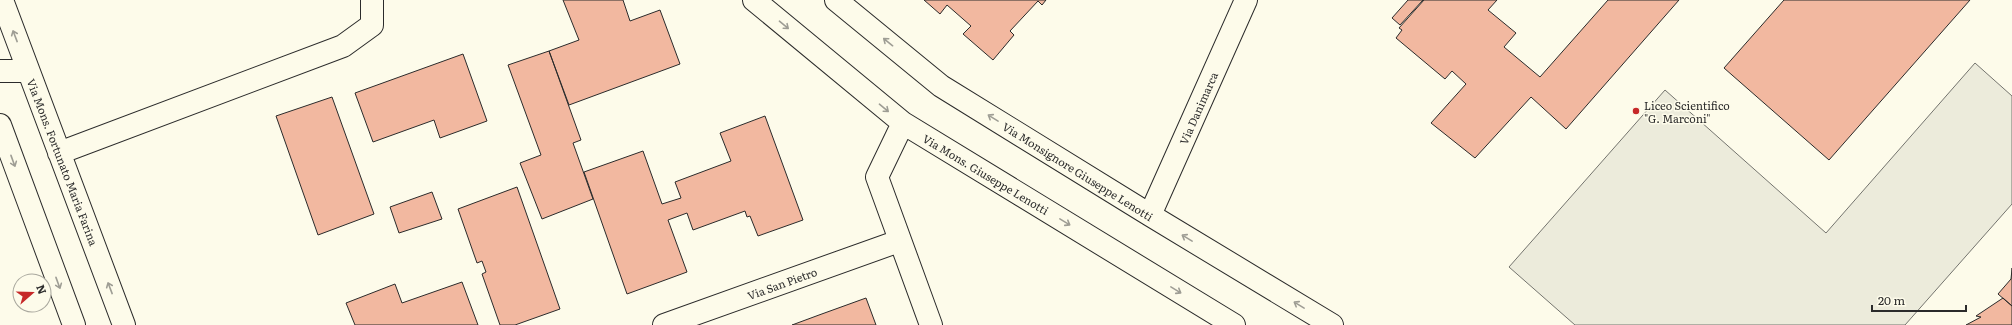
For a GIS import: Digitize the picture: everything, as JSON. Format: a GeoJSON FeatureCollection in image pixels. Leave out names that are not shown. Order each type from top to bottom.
{"type":"FeatureCollection","features":[{"type":"Feature","properties":{"kind":"street","name":"Via Mons. Fortunato Maria Farina"},"geometry":{"type":"LineString","coordinates":[[2,0],[124,325]]}},
{"type":"Feature","properties":{"kind":"street"},"geometry":{"type":"LineString","coordinates":[[60,153],[343,46],[372,25],[372,0]]}},
{"type":"Feature","properties":{"kind":"street","name":"Via Mons. Giuseppe Lenotti"},"geometry":{"type":"LineString","coordinates":[[754,0],[903,123],[1234,325]]}},
{"type":"Feature","properties":{"kind":"street","name":"Via Monsignore Giuseppe Lenotti"},"geometry":{"type":"LineString","coordinates":[[836,0],[941,86],[1150,216],[1332,325]]}},
{"type":"Feature","properties":{"kind":"street","name":"Via Danimarca"},"geometry":{"type":"LineString","coordinates":[[1150,216],[1246,0]]}},
{"type":"Feature","properties":{"kind":"street"},"geometry":{"type":"LineString","coordinates":[[0,71],[28,71]]}},
{"type":"Feature","properties":{"kind":"street"},"geometry":{"type":"LineString","coordinates":[[903,123],[877,177],[899,241],[931,325]]}},
{"type":"Feature","properties":{"kind":"street"},"geometry":{"type":"LineString","coordinates":[[0,125],[74,325]]}},
{"type":"Feature","properties":{"kind":"street","name":"Via San Pietro"},"geometry":{"type":"LineString","coordinates":[[664,325],[899,241]]}},
{"type":"Feature","properties":{"kind":"shaded area"},"geometry":{"type":"Polygon","coordinates":[[[1975,63],[2012,96],[2012,204],[1905,325],[1575,325],[1509,267],[1665,90],[1826,233],[1975,63]]]}},
{"type":"Feature","properties":{"kind":"building"},"geometry":{"type":"Polygon","coordinates":[[[563,0],[623,0],[630,21],[660,10],[680,64],[569,105],[549,51],[579,40],[563,0]]]}},
{"type":"Feature","properties":{"kind":"building"},"geometry":{"type":"Polygon","coordinates":[[[924,0],[1046,0],[1042,5],[1038,1],[1010,31],[1014,35],[993,60],[963,34],[971,26],[947,5],[940,14],[924,0]]]}},
{"type":"Feature","properties":{"kind":"building"},"geometry":{"type":"Polygon","coordinates":[[[1408,0],[1423,0],[1400,25],[1392,18],[1408,0]]]}},
{"type":"Feature","properties":{"kind":"building"},"geometry":{"type":"Polygon","coordinates":[[[1424,0],[1497,0],[1488,10],[1516,33],[1504,47],[1540,77],[1608,0],[1679,0],[1566,129],[1531,97],[1475,158],[1431,123],[1466,84],[1452,71],[1445,79],[1396,38],[1402,30],[1399,28],[1424,0]]]}},
{"type":"Feature","properties":{"kind":"building"},"geometry":{"type":"Polygon","coordinates":[[[1784,0],[1970,0],[1829,160],[1724,68],[1784,0]]]}},
{"type":"Feature","properties":{"kind":"building"},"geometry":{"type":"Polygon","coordinates":[[[549,51],[581,140],[573,143],[593,199],[542,219],[520,163],[541,155],[508,65],[549,51]]]}},
{"type":"Feature","properties":{"kind":"building"},"geometry":{"type":"Polygon","coordinates":[[[463,54],[487,121],[440,138],[434,120],[373,142],[355,93],[463,54]]]}},
{"type":"Feature","properties":{"kind":"building"},"geometry":{"type":"Polygon","coordinates":[[[332,97],[374,214],[318,235],[276,116],[332,97]]]}},
{"type":"Feature","properties":{"kind":"building"},"geometry":{"type":"Polygon","coordinates":[[[765,116],[803,220],[758,236],[750,216],[747,217],[745,211],[693,230],[687,213],[668,220],[687,272],[627,294],[584,172],[643,151],[662,204],[681,198],[675,182],[731,161],[720,133],[765,116]]]}},
{"type":"Feature","properties":{"kind":"building"},"geometry":{"type":"Polygon","coordinates":[[[517,187],[560,309],[515,325],[500,325],[482,274],[486,272],[482,261],[477,263],[458,209],[517,187]]]}},
{"type":"Feature","properties":{"kind":"building"},"geometry":{"type":"Polygon","coordinates":[[[432,192],[442,219],[399,233],[390,207],[432,192]]]}},
{"type":"Feature","properties":{"kind":"building"},"geometry":{"type":"Polygon","coordinates":[[[2012,269],[2012,306],[1998,294],[2011,279],[2012,269]]]}},
{"type":"Feature","properties":{"kind":"building"},"geometry":{"type":"Polygon","coordinates":[[[462,282],[478,325],[355,325],[346,303],[395,284],[402,303],[462,282]]]}},
{"type":"Feature","properties":{"kind":"building"},"geometry":{"type":"Polygon","coordinates":[[[866,298],[876,325],[792,325],[819,315],[866,298]]]}},
{"type":"Feature","properties":{"kind":"building"},"geometry":{"type":"Polygon","coordinates":[[[2003,298],[2012,306],[2012,325],[1966,325],[1981,317],[1976,316],[2003,298]]]}},
{"type":"Feature","properties":{"kind":"place","name":"Liceo Scientifico \"G. Marconi\""},"geometry":{"type":"Point","coordinates":[1636,111]}}]}
